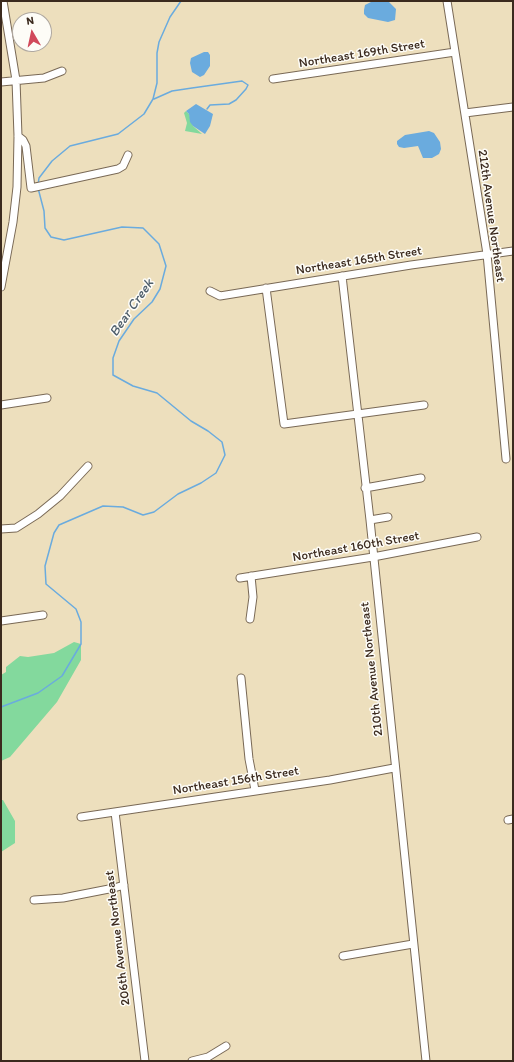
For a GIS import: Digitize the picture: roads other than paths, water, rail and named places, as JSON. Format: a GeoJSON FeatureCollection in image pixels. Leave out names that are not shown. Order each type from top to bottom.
{"type":"FeatureCollection","features":[{"type":"Feature","properties":{"kind":"street"},"geometry":{"type":"LineString","coordinates":[[1,287],[13,222],[18,136],[16,80],[3,1]]}},
{"type":"Feature","properties":{"kind":"street","name":"212th Avenue Northeast"},"geometry":{"type":"LineString","coordinates":[[447,1],[487,254],[506,459]]}},
{"type":"Feature","properties":{"kind":"street","name":"Northeast 169th Street"},"geometry":{"type":"LineString","coordinates":[[273,79],[455,52]]}},
{"type":"Feature","properties":{"kind":"street"},"geometry":{"type":"LineString","coordinates":[[1,82],[44,78],[62,71]]}},
{"type":"Feature","properties":{"kind":"street"},"geometry":{"type":"LineString","coordinates":[[465,113],[513,107]]}},
{"type":"Feature","properties":{"kind":"street"},"geometry":{"type":"LineString","coordinates":[[18,136],[23,140],[26,146],[29,186],[33,188],[118,169],[123,166],[128,155]]}},
{"type":"Feature","properties":{"kind":"street","name":"Northeast 165th Street"},"geometry":{"type":"LineString","coordinates":[[210,292],[220,296],[342,276],[513,251]]}},
{"type":"Feature","properties":{"kind":"street","name":"210th Avenue Northeast"},"geometry":{"type":"LineString","coordinates":[[342,276],[365,488],[370,520],[394,768],[426,1061]]}},
{"type":"Feature","properties":{"kind":"street"},"geometry":{"type":"LineString","coordinates":[[266,288],[284,424],[424,405]]}},
{"type":"Feature","properties":{"kind":"street"},"geometry":{"type":"LineString","coordinates":[[1,405],[48,398]]}},
{"type":"Feature","properties":{"kind":"street"},"geometry":{"type":"LineString","coordinates":[[1,530],[16,528],[38,514],[60,496],[88,466]]}},
{"type":"Feature","properties":{"kind":"street"},"geometry":{"type":"LineString","coordinates":[[365,488],[421,478]]}},
{"type":"Feature","properties":{"kind":"street"},"geometry":{"type":"LineString","coordinates":[[370,520],[388,517]]}},
{"type":"Feature","properties":{"kind":"street","name":"Northeast 160th Street"},"geometry":{"type":"LineString","coordinates":[[240,578],[373,557],[477,537]]}},
{"type":"Feature","properties":{"kind":"street"},"geometry":{"type":"LineString","coordinates":[[250,619],[253,597],[251,576]]}},
{"type":"Feature","properties":{"kind":"street"},"geometry":{"type":"LineString","coordinates":[[1,621],[43,615]]}},
{"type":"Feature","properties":{"kind":"street"},"geometry":{"type":"LineString","coordinates":[[241,678],[250,760],[255,790]]}},
{"type":"Feature","properties":{"kind":"street","name":"Northeast 156th Street"},"geometry":{"type":"LineString","coordinates":[[81,817],[394,768]]}},
{"type":"Feature","properties":{"kind":"street","name":"206th Avenue Northeast"},"geometry":{"type":"LineString","coordinates":[[115,812],[145,1061]]}},
{"type":"Feature","properties":{"kind":"street"},"geometry":{"type":"LineString","coordinates":[[34,900],[62,898],[114,888],[124,884]]}},
{"type":"Feature","properties":{"kind":"street"},"geometry":{"type":"LineString","coordinates":[[343,956],[413,944]]}},
{"type":"Feature","properties":{"kind":"street"},"geometry":{"type":"LineString","coordinates":[[192,1061],[208,1057],[226,1046]]}},
{"type":"Feature","properties":{"kind":"water"},"geometry":{"type":"Polygon","coordinates":[[[373,1],[389,2],[396,9],[395,20],[388,22],[368,18],[364,14],[365,5],[373,1]]]}},
{"type":"Feature","properties":{"kind":"water"},"geometry":{"type":"Polygon","coordinates":[[[204,52],[208,52],[210,55],[210,66],[204,75],[200,77],[192,72],[190,63],[191,58],[204,52]]]}},
{"type":"Feature","properties":{"kind":"water"},"geometry":{"type":"Polygon","coordinates":[[[196,104],[213,114],[210,126],[205,134],[193,126],[190,122],[189,114],[186,111],[196,104]]]}},
{"type":"Feature","properties":{"kind":"water"},"geometry":{"type":"Polygon","coordinates":[[[429,131],[434,133],[440,142],[441,149],[439,154],[432,158],[423,158],[418,146],[404,148],[399,147],[397,144],[397,141],[405,135],[429,131]]]}},
{"type":"Feature","properties":{"kind":"waterway","name":"Bear Creek"},"geometry":{"type":"LineString","coordinates":[[38,185],[39,178],[52,161],[70,146],[118,134],[144,114],[153,99],[157,83],[157,53],[159,42],[170,17],[181,1]]}},
{"type":"Feature","properties":{"kind":"waterway"},"geometry":{"type":"LineString","coordinates":[[154,99],[172,91],[192,88],[242,81],[248,85],[236,100],[229,104],[210,105],[207,109]]}},
{"type":"Feature","properties":{"kind":"waterway","name":"Bear Creek"},"geometry":{"type":"LineString","coordinates":[[1,707],[38,693],[62,676],[81,644],[81,622],[76,609],[46,584],[45,566],[54,533],[59,525],[103,506],[123,507],[143,515],[154,512],[178,494],[201,483],[216,473],[225,455],[222,442],[208,431],[191,421],[157,393],[133,386],[113,375],[113,358],[119,341],[134,319],[152,302],[160,289],[166,266],[159,244],[143,228],[122,227],[64,240],[51,237],[45,228],[44,211],[38,188]]}}]}
